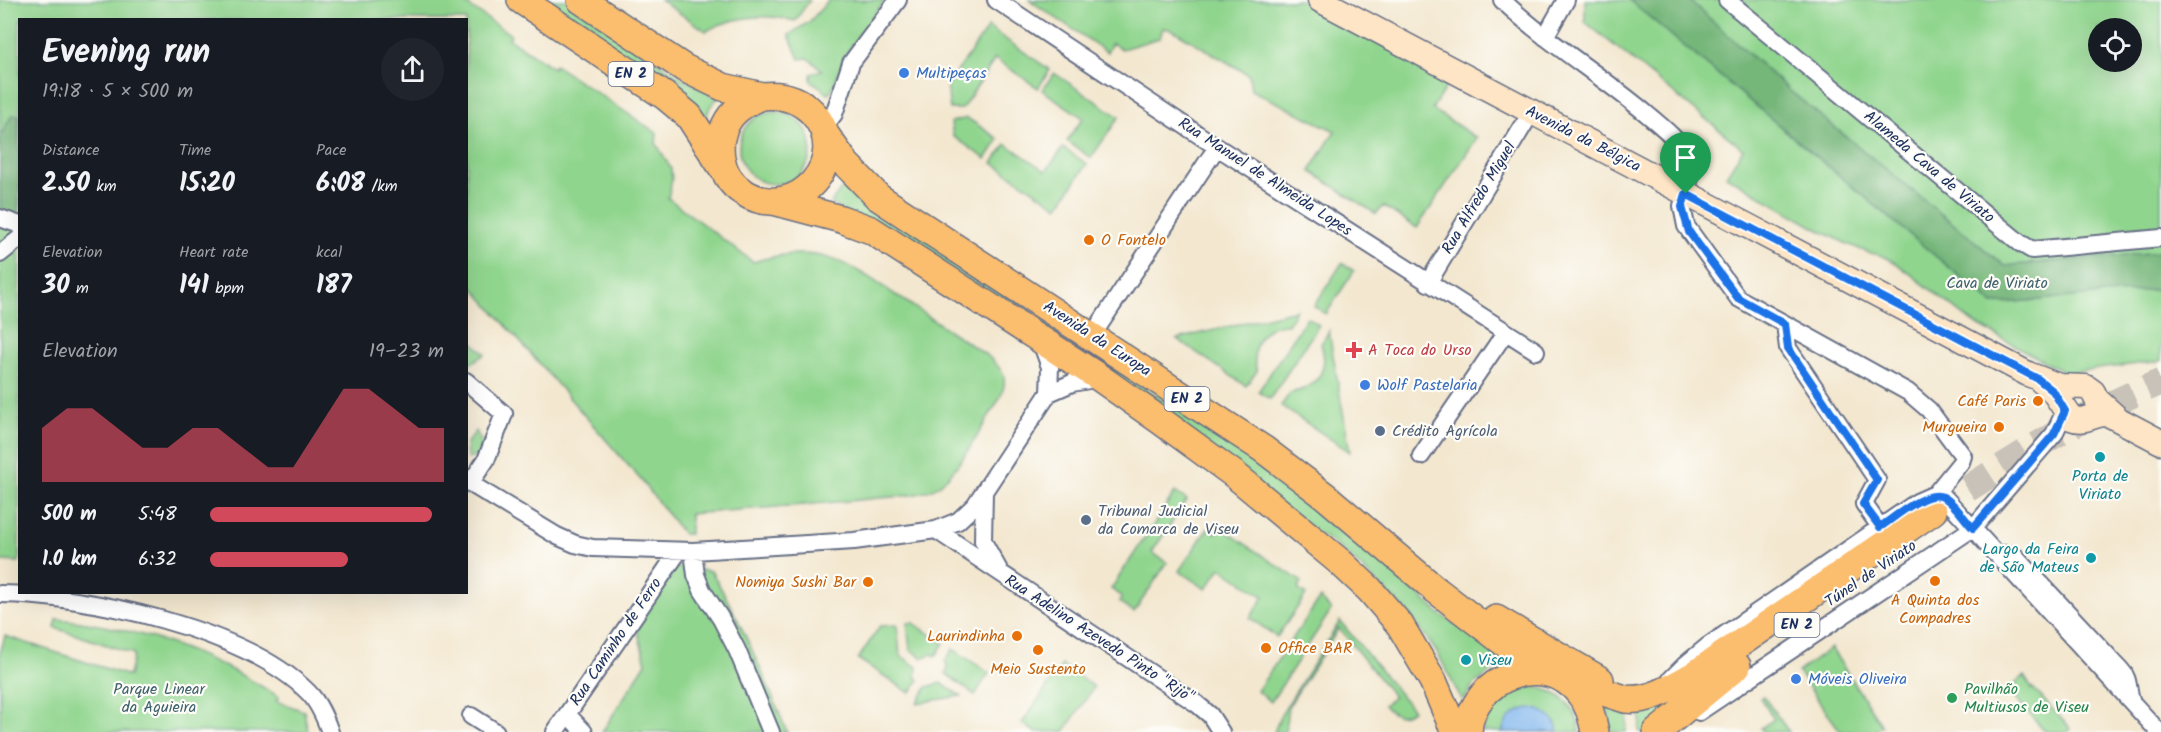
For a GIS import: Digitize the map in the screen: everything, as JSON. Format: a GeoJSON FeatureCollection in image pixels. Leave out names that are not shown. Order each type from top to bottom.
{"type":"FeatureCollection","features":[{"type":"Feature","properties":{"kind":"main road","name":"EN 2"},"geometry":{"type":"LineString","coordinates":[[520,0],[665,96],[688,116],[729,180],[744,193],[763,201],[777,202]]}},
{"type":"Feature","properties":{"kind":"main road","name":"EN 2"},"geometry":{"type":"LineString","coordinates":[[581,0],[684,68],[723,87],[762,96],[780,96],[799,102],[814,115],[825,132]]}},
{"type":"Feature","properties":{"kind":"main road","name":"Avenida da Bélgica"},"geometry":{"type":"LineString","coordinates":[[1320,0],[2038,379],[2077,408],[2117,418],[2161,442]]}},
{"type":"Feature","properties":{"kind":"main road"},"geometry":{"type":"LineString","coordinates":[[723,168],[719,150],[726,124],[745,103],[762,96]]}},
{"type":"Feature","properties":{"kind":"main road"},"geometry":{"type":"LineString","coordinates":[[777,202],[792,198],[806,190],[817,179],[824,164],[825,132]]}},
{"type":"Feature","properties":{"kind":"main road","name":"Avenida da Europa"},"geometry":{"type":"LineString","coordinates":[[825,132],[846,164],[878,198],[1228,425],[1294,471],[1436,590],[1553,676]]}},
{"type":"Feature","properties":{"kind":"main road","name":"Avenida da Europa"},"geometry":{"type":"LineString","coordinates":[[777,202],[841,219],[871,230],[1100,378],[1235,475],[1369,589],[1400,625],[1433,681],[1455,732]]}},
{"type":"Feature","properties":{"kind":"main road","name":"Túnel de Viriato"},"geometry":{"type":"LineString","coordinates":[[1553,676],[1625,699],[1635,700],[1656,695],[1694,675],[1941,509]]}},
{"type":"Feature","properties":{"kind":"main road","name":"Túnel de Viriato"},"geometry":{"type":"LineString","coordinates":[[1657,732],[1729,672],[1941,509]]}},
{"type":"Feature","properties":{"kind":"main road"},"geometry":{"type":"LineString","coordinates":[[1436,590],[1490,616],[1604,681],[1636,693],[1656,695]]}},
{"type":"Feature","properties":{"kind":"main road"},"geometry":{"type":"LineString","coordinates":[[1468,732],[1473,709],[1484,692],[1500,680],[1521,672],[1553,676],[1580,693],[1591,711],[1595,732]]}},
{"type":"Feature","properties":{"kind":"street"},"geometry":{"type":"LineString","coordinates":[[825,132],[834,114],[851,63],[898,0]]}},
{"type":"Feature","properties":{"kind":"street","name":"Rua Manuel de Almeida Lopes"},"geometry":{"type":"LineString","coordinates":[[996,0],[1217,147],[1536,351]]}},
{"type":"Feature","properties":{"kind":"street"},"geometry":{"type":"LineString","coordinates":[[1502,0],[1545,37],[1618,89],[1681,144],[1694,167],[1682,207],[1689,232],[1738,298],[1908,392],[1929,410],[1963,456],[1941,509]]}},
{"type":"Feature","properties":{"kind":"street"},"geometry":{"type":"LineString","coordinates":[[1545,37],[1566,0]]}},
{"type":"Feature","properties":{"kind":"street","name":"Alameda Cava de Viriato"},"geometry":{"type":"LineString","coordinates":[[1727,0],[2020,243],[2032,249],[2161,238]]}},
{"type":"Feature","properties":{"kind":"street","name":"Rua Alfredo Miguel"},"geometry":{"type":"LineString","coordinates":[[1428,283],[1531,113]]}},
{"type":"Feature","properties":{"kind":"street"},"geometry":{"type":"LineString","coordinates":[[1092,336],[1217,147]]}},
{"type":"Feature","properties":{"kind":"street"},"geometry":{"type":"LineString","coordinates":[[0,218],[18,224]]}},
{"type":"Feature","properties":{"kind":"street"},"geometry":{"type":"LineString","coordinates":[[0,254],[18,240]]}},
{"type":"Feature","properties":{"kind":"street"},"geometry":{"type":"LineString","coordinates":[[1785,324],[1788,348],[1877,480],[1863,504],[1880,527]]}},
{"type":"Feature","properties":{"kind":"street"},"geometry":{"type":"LineString","coordinates":[[1421,456],[1505,333]]}},
{"type":"Feature","properties":{"kind":"street"},"geometry":{"type":"LineString","coordinates":[[468,383],[504,414],[486,460],[469,478],[500,501],[557,536],[575,544],[593,548],[686,551],[854,541],[936,530],[958,521],[975,505],[1049,393],[1050,367],[1041,341]]}},
{"type":"Feature","properties":{"kind":"street"},"geometry":{"type":"LineString","coordinates":[[1049,393],[1072,383],[1100,378]]}},
{"type":"Feature","properties":{"kind":"street"},"geometry":{"type":"LineString","coordinates":[[1666,732],[1973,528],[2077,408]]}},
{"type":"Feature","properties":{"kind":"street"},"geometry":{"type":"LineString","coordinates":[[983,541],[984,490]]}},
{"type":"Feature","properties":{"kind":"street"},"geometry":{"type":"LineString","coordinates":[[1656,695],[1685,665],[1708,646],[1917,502],[1941,509],[1973,528],[1994,553],[2010,554],[2016,557],[2121,670],[2128,679],[2128,691],[2133,705],[2159,732]]}},
{"type":"Feature","properties":{"kind":"street"},"geometry":{"type":"LineString","coordinates":[[1907,570],[1953,533],[1958,521],[1941,509]]}},
{"type":"Feature","properties":{"kind":"street"},"geometry":{"type":"LineString","coordinates":[[958,521],[973,528],[983,541],[1000,574]]}},
{"type":"Feature","properties":{"kind":"street","name":"Rua Adelino Azevedo Pinto \"Rijo\""},"geometry":{"type":"LineString","coordinates":[[936,530],[1197,704],[1210,715],[1221,732]]}},
{"type":"Feature","properties":{"kind":"street"},"geometry":{"type":"LineString","coordinates":[[686,551],[702,590],[737,650],[771,732]]}},
{"type":"Feature","properties":{"kind":"street","name":"Rua Caminho de Ferro"},"geometry":{"type":"LineString","coordinates":[[555,732],[686,551]]}},
{"type":"Feature","properties":{"kind":"street"},"geometry":{"type":"LineString","coordinates":[[0,594],[58,598],[130,611],[195,630],[242,649],[279,669],[309,693],[324,715],[330,732]]}},
{"type":"Feature","properties":{"kind":"street"},"geometry":{"type":"LineString","coordinates":[[567,714],[584,732]]}},
{"type":"Feature","properties":{"kind":"street"},"geometry":{"type":"LineString","coordinates":[[471,716],[496,732]]}},
{"type":"Feature","properties":{"kind":"green space"},"geometry":{"type":"Polygon","coordinates":[[[0,0],[460,0],[511,35],[509,39],[553,68],[555,65],[657,133],[656,143],[671,169],[672,180],[668,198],[753,262],[798,254],[817,255],[851,267],[989,357],[1004,375],[1000,398],[971,446],[945,480],[930,490],[894,497],[690,514],[690,534],[683,534],[641,480],[468,282],[468,18],[18,18],[18,562],[0,561],[0,0]]]}},
{"type":"Feature","properties":{"kind":"green space"},"geometry":{"type":"Polygon","coordinates":[[[545,0],[566,0],[679,76],[718,98],[710,107],[706,118],[545,0]]]}},
{"type":"Feature","properties":{"kind":"green space"},"geometry":{"type":"Polygon","coordinates":[[[660,0],[810,0],[795,21],[772,17],[749,17],[727,22],[706,31],[660,0]]]}},
{"type":"Feature","properties":{"kind":"green space"},"geometry":{"type":"Polygon","coordinates":[[[829,0],[885,0],[845,55],[828,94],[811,81],[811,74],[822,70],[808,58],[799,59],[789,35],[810,21],[829,0]]]}},
{"type":"Feature","properties":{"kind":"green space"},"geometry":{"type":"Polygon","coordinates":[[[1029,0],[1301,0],[1450,80],[1432,109],[1477,138],[1417,228],[1383,206],[1376,214],[1310,171],[1335,131],[1251,90],[1249,75],[1173,30],[1163,28],[1160,38],[1122,49],[1112,43],[1107,52],[1029,0]]]}},
{"type":"Feature","properties":{"kind":"green space"},"geometry":{"type":"Polygon","coordinates":[[[1585,0],[1629,0],[1993,304],[2161,289],[2161,361],[2065,373],[1974,323],[1896,263],[1817,229],[1726,176],[1743,149],[1585,22],[1585,0]]]}},
{"type":"Feature","properties":{"kind":"green space","name":"Cava de Viriato"},"geometry":{"type":"Polygon","coordinates":[[[1629,0],[1689,0],[1790,91],[2005,266],[2161,252],[2161,289],[1993,304],[1629,0]]]}},
{"type":"Feature","properties":{"kind":"green space"},"geometry":{"type":"Polygon","coordinates":[[[1689,0],[2161,0],[2161,252],[2005,266],[1790,91],[1689,0]]]}},
{"type":"Feature","properties":{"kind":"green space"},"geometry":{"type":"Polygon","coordinates":[[[988,27],[1050,70],[1038,88],[995,59],[962,109],[950,109],[947,86],[988,27]]]}},
{"type":"Feature","properties":{"kind":"green space"},"geometry":{"type":"Polygon","coordinates":[[[1054,73],[1119,117],[1091,158],[1067,141],[1083,118],[1042,90],[1054,73]]]}},
{"type":"Feature","properties":{"kind":"green space"},"geometry":{"type":"Polygon","coordinates":[[[782,112],[801,122],[809,134],[811,148],[809,162],[801,174],[789,182],[768,184],[749,174],[741,162],[739,141],[749,122],[761,114],[782,112]]]}},
{"type":"Feature","properties":{"kind":"green space"},"geometry":{"type":"Polygon","coordinates":[[[12,115],[18,115],[18,221],[0,217],[0,134],[12,115]]]}},
{"type":"Feature","properties":{"kind":"green space"},"geometry":{"type":"Polygon","coordinates":[[[967,118],[999,139],[986,159],[953,136],[951,122],[967,118]]]}},
{"type":"Feature","properties":{"kind":"green space"},"geometry":{"type":"Polygon","coordinates":[[[1006,144],[1046,171],[1063,148],[1087,164],[1058,207],[993,163],[1006,144]]]}},
{"type":"Feature","properties":{"kind":"green space"},"geometry":{"type":"Polygon","coordinates":[[[846,182],[1041,319],[1295,488],[1356,538],[1440,614],[1499,655],[1500,665],[1473,685],[1465,698],[1461,699],[1438,654],[1409,613],[1343,550],[831,203],[846,182]]]}},
{"type":"Feature","properties":{"kind":"green space"},"geometry":{"type":"Polygon","coordinates":[[[1342,263],[1354,271],[1326,314],[1314,306],[1342,263]]]}},
{"type":"Feature","properties":{"kind":"green space"},"geometry":{"type":"Polygon","coordinates":[[[1296,310],[1288,324],[1271,328],[1259,338],[1255,354],[1257,371],[1246,386],[1177,339],[1296,310]]]}},
{"type":"Feature","properties":{"kind":"green space"},"geometry":{"type":"Polygon","coordinates":[[[1307,317],[1319,325],[1270,399],[1258,392],[1307,317]]]}},
{"type":"Feature","properties":{"kind":"green space"},"geometry":{"type":"Polygon","coordinates":[[[1329,331],[1350,452],[1281,406],[1290,393],[1307,387],[1319,377],[1324,362],[1321,344],[1329,331]]]}},
{"type":"Feature","properties":{"kind":"green space"},"geometry":{"type":"Polygon","coordinates":[[[468,338],[485,354],[468,365],[468,338]]]}},
{"type":"Feature","properties":{"kind":"green space"},"geometry":{"type":"Polygon","coordinates":[[[476,431],[483,445],[478,456],[468,459],[468,441],[476,431]]]}},
{"type":"Feature","properties":{"kind":"green space"},"geometry":{"type":"Polygon","coordinates":[[[1175,492],[1187,500],[1152,552],[1167,563],[1134,612],[1119,602],[1122,596],[1111,589],[1175,492]]]}},
{"type":"Feature","properties":{"kind":"green space"},"geometry":{"type":"Polygon","coordinates":[[[1220,527],[1302,582],[1298,589],[1306,595],[1277,637],[1250,618],[1264,597],[1221,568],[1206,589],[1179,571],[1208,528],[1216,533],[1220,527]]]}},
{"type":"Feature","properties":{"kind":"green space"},"geometry":{"type":"Polygon","coordinates":[[[676,567],[711,571],[743,630],[787,732],[602,732],[646,663],[637,629],[647,608],[676,567]]]}},
{"type":"Feature","properties":{"kind":"green space"},"geometry":{"type":"Polygon","coordinates":[[[1320,598],[1331,610],[1271,702],[1257,691],[1320,598]]]}},
{"type":"Feature","properties":{"kind":"green space","name":"Parque Linear da Aguieira"},"geometry":{"type":"Polygon","coordinates":[[[57,619],[88,623],[145,636],[200,655],[253,681],[279,697],[276,701],[304,711],[308,732],[0,732],[0,653],[5,636],[129,676],[134,654],[55,628],[57,619]]]}},
{"type":"Feature","properties":{"kind":"green space"},"geometry":{"type":"Polygon","coordinates":[[[1340,621],[1413,710],[1397,715],[1387,709],[1384,705],[1394,697],[1339,628],[1288,707],[1285,732],[1274,732],[1281,715],[1340,621]]]}},
{"type":"Feature","properties":{"kind":"green space"},"geometry":{"type":"Polygon","coordinates":[[[907,623],[913,623],[944,643],[936,656],[931,654],[922,658],[910,649],[907,623]]]}},
{"type":"Feature","properties":{"kind":"green space"},"geometry":{"type":"Polygon","coordinates":[[[897,625],[900,655],[917,667],[916,676],[919,680],[910,693],[858,659],[880,626],[897,625]]]}},
{"type":"Feature","properties":{"kind":"green space"},"geometry":{"type":"Polygon","coordinates":[[[1831,648],[1882,726],[1873,732],[1841,732],[1798,672],[1831,648]]]}},
{"type":"Feature","properties":{"kind":"green space"},"geometry":{"type":"Polygon","coordinates":[[[953,649],[989,673],[975,695],[946,674],[948,667],[945,661],[953,649]]]}},
{"type":"Feature","properties":{"kind":"green space"},"geometry":{"type":"Polygon","coordinates":[[[1062,665],[1094,687],[1064,732],[1035,732],[1022,723],[1062,665]]]}},
{"type":"Feature","properties":{"kind":"green space"},"geometry":{"type":"Polygon","coordinates":[[[2024,676],[2032,689],[2071,729],[2068,732],[2046,732],[2008,690],[2024,676]]]}},
{"type":"Feature","properties":{"kind":"green space"},"geometry":{"type":"Polygon","coordinates":[[[941,683],[961,696],[917,703],[927,687],[941,683]]]}},
{"type":"Feature","properties":{"kind":"green space"},"geometry":{"type":"Polygon","coordinates":[[[1534,687],[1551,692],[1565,701],[1575,714],[1580,732],[1483,732],[1489,713],[1500,699],[1515,691],[1534,687]]]}},
{"type":"Feature","properties":{"kind":"green space"},"geometry":{"type":"Polygon","coordinates":[[[1680,693],[1670,709],[1644,732],[1639,732],[1641,710],[1680,693]]]}},
{"type":"Feature","properties":{"kind":"green space"},"geometry":{"type":"Polygon","coordinates":[[[1763,696],[1789,732],[1764,732],[1761,728],[1774,719],[1760,698],[1763,696]]]}},
{"type":"Feature","properties":{"kind":"green space"},"geometry":{"type":"Polygon","coordinates":[[[1607,706],[1629,710],[1626,732],[1612,732],[1607,706]]]}},
{"type":"Feature","properties":{"kind":"water"},"geometry":{"type":"Polygon","coordinates":[[[1528,708],[1548,714],[1559,732],[1502,732],[1511,716],[1528,708]]]}},
{"type":"Feature","properties":{"kind":"tunnel"},"geometry":{"type":"LineString","coordinates":[[1933,511],[2072,425],[2161,382]]}},
{"type":"Feature","properties":{"kind":"place","name":"Multipeças"},"geometry":{"type":"Point","coordinates":[904,73]}},
{"type":"Feature","properties":{"kind":"place","name":"O Fontelo"},"geometry":{"type":"Point","coordinates":[1089,240]}},
{"type":"Feature","properties":{"kind":"place","name":"A Toca do Urso"},"geometry":{"type":"Point","coordinates":[1354,350]}},
{"type":"Feature","properties":{"kind":"place","name":"Wolf Pastelaria"},"geometry":{"type":"Point","coordinates":[1365,385]}},
{"type":"Feature","properties":{"kind":"place","name":"Café Paris"},"geometry":{"type":"Point","coordinates":[2038,401]}},
{"type":"Feature","properties":{"kind":"place","name":"Murgueira"},"geometry":{"type":"Point","coordinates":[1999,427]}},
{"type":"Feature","properties":{"kind":"place","name":"Crédito Agrícola"},"geometry":{"type":"Point","coordinates":[1380,431]}},
{"type":"Feature","properties":{"kind":"place","name":"Porta de Viriato"},"geometry":{"type":"Point","coordinates":[2100,457]}},
{"type":"Feature","properties":{"kind":"place","name":"Tribunal Judicial da Comarca de Viseu"},"geometry":{"type":"Point","coordinates":[1086,520]}},
{"type":"Feature","properties":{"kind":"place","name":"Largo da Feira de São Mateus"},"geometry":{"type":"Point","coordinates":[2091,558]}},
{"type":"Feature","properties":{"kind":"place","name":"A Quinta dos Compadres"},"geometry":{"type":"Point","coordinates":[1935,581]}},
{"type":"Feature","properties":{"kind":"place","name":"Nomiya Sushi Bar"},"geometry":{"type":"Point","coordinates":[868,582]}},
{"type":"Feature","properties":{"kind":"place","name":"Laurindinha"},"geometry":{"type":"Point","coordinates":[1017,636]}},
{"type":"Feature","properties":{"kind":"place","name":"Office BAR"},"geometry":{"type":"Point","coordinates":[1266,648]}},
{"type":"Feature","properties":{"kind":"place","name":"Meio Sustento"},"geometry":{"type":"Point","coordinates":[1038,650]}},
{"type":"Feature","properties":{"kind":"place","name":"Viseu"},"geometry":{"type":"Point","coordinates":[1466,660]}},
{"type":"Feature","properties":{"kind":"place","name":"Móveis Oliveira"},"geometry":{"type":"Point","coordinates":[1796,679]}},
{"type":"Feature","properties":{"kind":"place","name":"Pavilhão Multiusos de Viseu"},"geometry":{"type":"Point","coordinates":[1952,698]}},
{"type":"Feature","properties":{"kind":"route"},"geometry":{"type":"LineString","coordinates":[[1686,194],[2038,379],[2053,391],[2065,411],[2054,434],[1973,528],[1945,498],[1935,494],[1917,502],[1880,527],[1863,504],[1877,480],[1788,348],[1785,324],[1738,298],[1689,232],[1682,213],[1686,194]]}}]}
